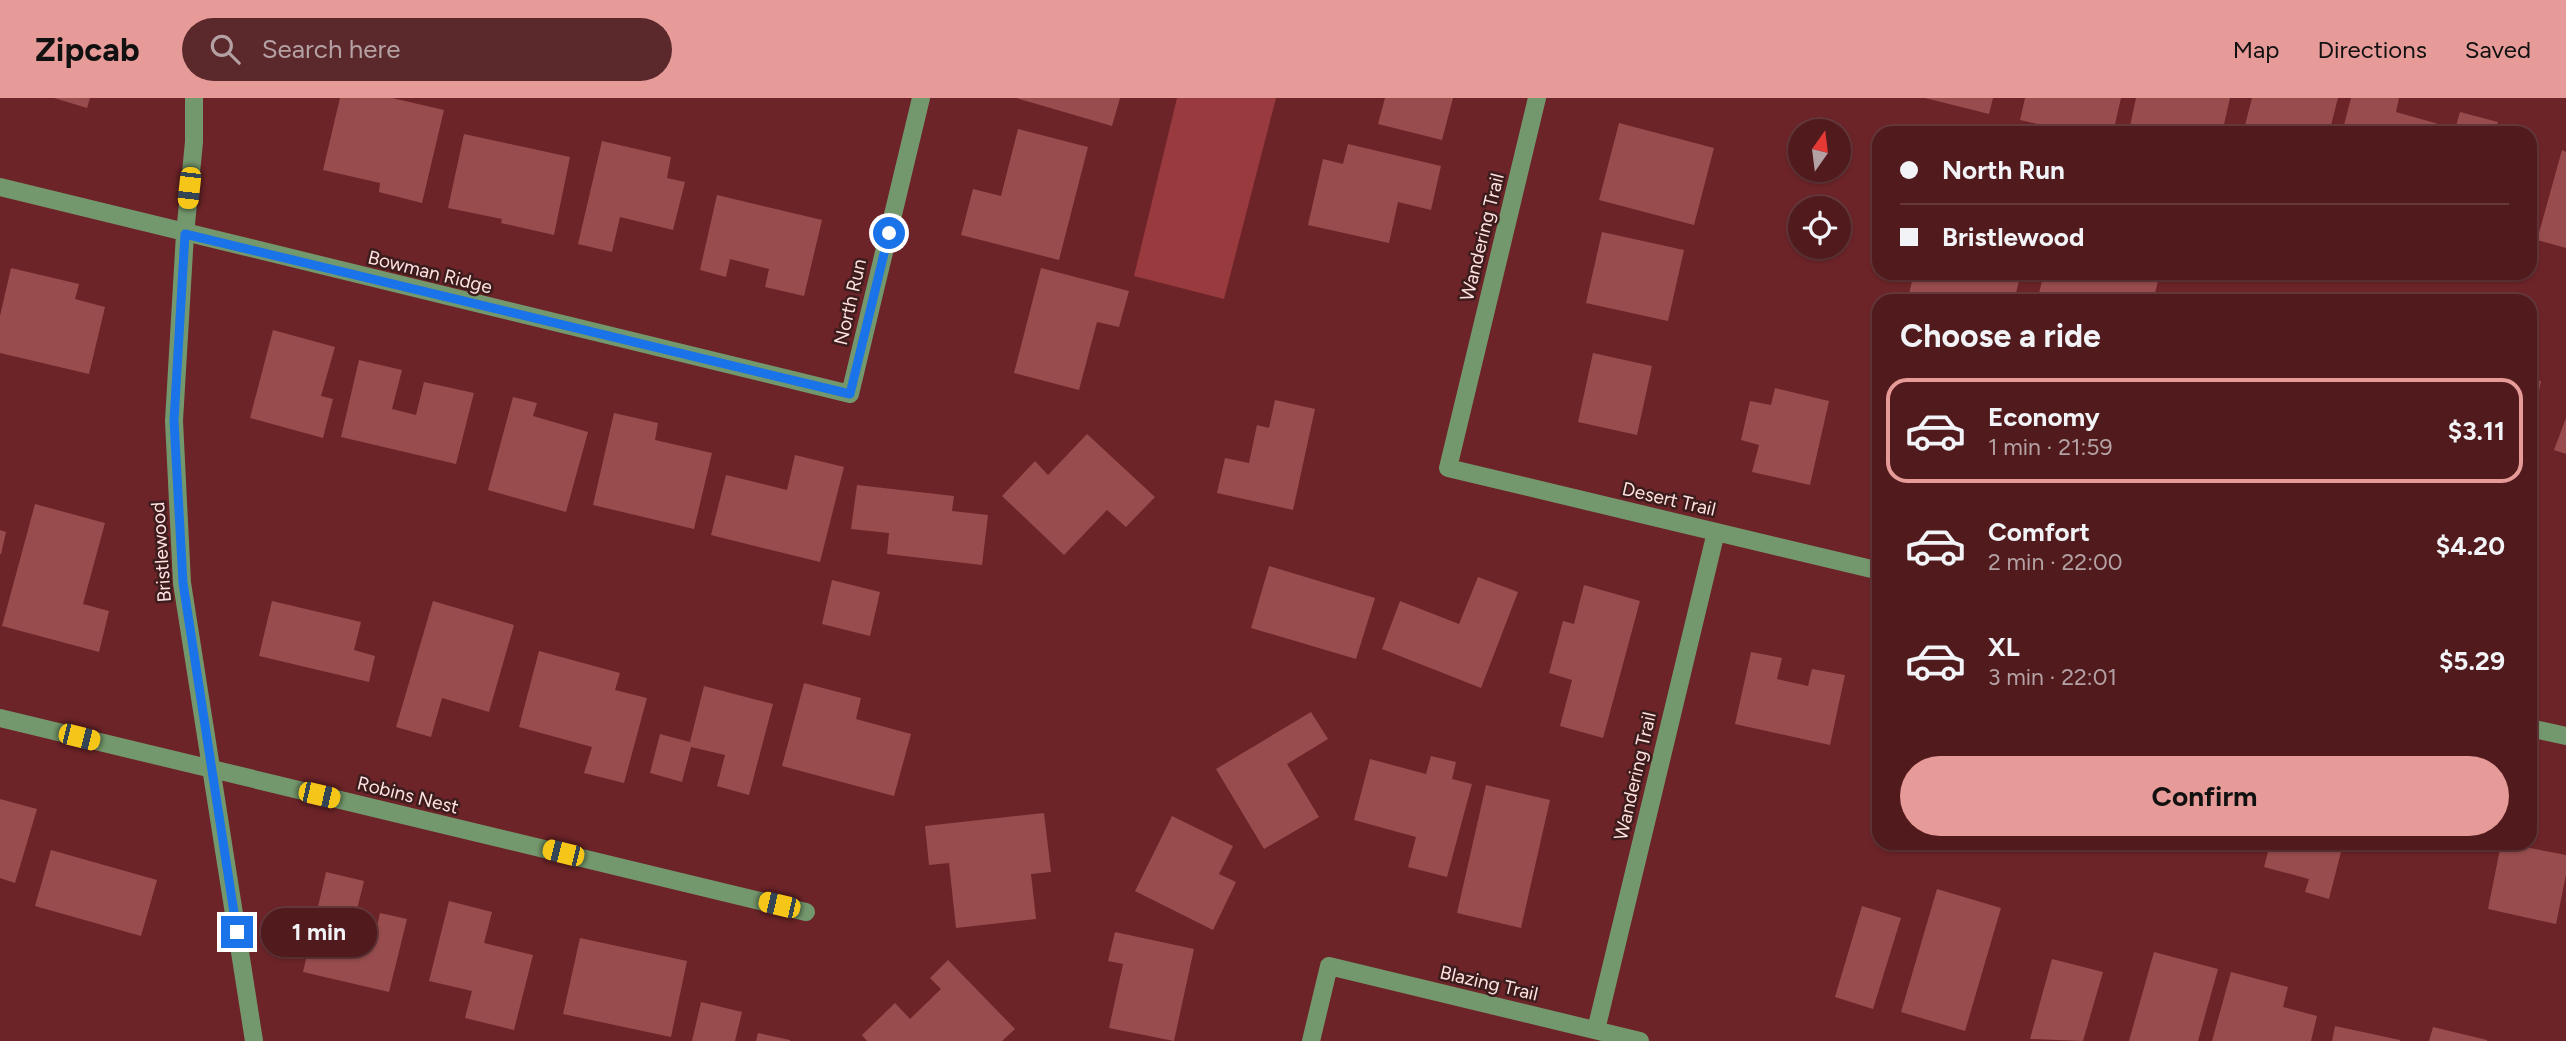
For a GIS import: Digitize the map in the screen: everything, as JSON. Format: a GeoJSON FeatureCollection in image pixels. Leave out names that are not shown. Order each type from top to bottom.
{"type":"FeatureCollection","features":[{"type":"Feature","properties":{"kind":"street","name":"Bristlewood"},"geometry":{"type":"LineString","coordinates":[[194,98],[194,142],[185,234],[174,421],[183,583],[254,1041]]}},
{"type":"Feature","properties":{"kind":"street","name":"North Run"},"geometry":{"type":"LineString","coordinates":[[850,394],[921,98]]}},
{"type":"Feature","properties":{"kind":"street","name":"Wandering Trail"},"geometry":{"type":"LineString","coordinates":[[1448,468],[1537,98]]}},
{"type":"Feature","properties":{"kind":"street","name":"Bowman Ridge"},"geometry":{"type":"LineString","coordinates":[[0,187],[850,394]]}},
{"type":"Feature","properties":{"kind":"street","name":"Desert Trail"},"geometry":{"type":"LineString","coordinates":[[1448,468],[1872,569]]}},
{"type":"Feature","properties":{"kind":"street","name":"Wandering Trail"},"geometry":{"type":"LineString","coordinates":[[1596,1030],[1716,532]]}},
{"type":"Feature","properties":{"kind":"street","name":"Robins Nest"},"geometry":{"type":"LineString","coordinates":[[0,718],[806,912]]}},
{"type":"Feature","properties":{"kind":"street"},"geometry":{"type":"LineString","coordinates":[[2537,730],[2566,736]]}},
{"type":"Feature","properties":{"kind":"street","name":"Blazing Trail"},"geometry":{"type":"LineString","coordinates":[[1311,1041],[1329,966],[1640,1041]]}},
{"type":"Feature","properties":{"kind":"shaded area"},"geometry":{"type":"Polygon","coordinates":[[[1177,98],[1276,98],[1224,299],[1134,276],[1177,98]]]}},
{"type":"Feature","properties":{"kind":"building"},"geometry":{"type":"Polygon","coordinates":[[[54,98],[90,98],[87,108],[54,98]]]}},
{"type":"Feature","properties":{"kind":"building"},"geometry":{"type":"Polygon","coordinates":[[[340,98],[392,98],[444,110],[422,203],[379,192],[380,183],[323,170],[340,98]]]}},
{"type":"Feature","properties":{"kind":"building"},"geometry":{"type":"Polygon","coordinates":[[[1016,98],[1120,98],[1112,126],[1016,98]]]}},
{"type":"Feature","properties":{"kind":"building"},"geometry":{"type":"Polygon","coordinates":[[[1385,98],[1453,98],[1442,140],[1378,124],[1385,98]]]}},
{"type":"Feature","properties":{"kind":"building"},"geometry":{"type":"Polygon","coordinates":[[[1925,98],[1993,98],[1989,114],[1925,98]]]}},
{"type":"Feature","properties":{"kind":"building"},"geometry":{"type":"Polygon","coordinates":[[[2025,98],[2121,98],[2115,126],[2045,126],[2020,120],[2025,98]]]}},
{"type":"Feature","properties":{"kind":"building"},"geometry":{"type":"Polygon","coordinates":[[[2136,98],[2230,98],[2224,126],[2130,126],[2136,98]]]}},
{"type":"Feature","properties":{"kind":"building"},"geometry":{"type":"Polygon","coordinates":[[[2252,98],[2338,98],[2331,126],[2245,126],[2252,98]]]}},
{"type":"Feature","properties":{"kind":"building"},"geometry":{"type":"Polygon","coordinates":[[[2351,98],[2399,98],[2396,112],[2442,125],[2442,126],[2344,126],[2351,98]]]}},
{"type":"Feature","properties":{"kind":"building"},"geometry":{"type":"Polygon","coordinates":[[[2460,112],[2498,122],[2497,126],[2456,126],[2460,112]]]}},
{"type":"Feature","properties":{"kind":"building"},"geometry":{"type":"Polygon","coordinates":[[[1619,123],[1714,148],[1694,225],[1599,200],[1619,123]]]}},
{"type":"Feature","properties":{"kind":"building"},"geometry":{"type":"Polygon","coordinates":[[[1018,129],[1088,147],[1059,260],[961,235],[973,189],[1001,196],[1018,129]]]}},
{"type":"Feature","properties":{"kind":"building"},"geometry":{"type":"Polygon","coordinates":[[[464,134],[570,157],[554,235],[501,223],[502,219],[448,208],[464,134]]]}},
{"type":"Feature","properties":{"kind":"building"},"geometry":{"type":"Polygon","coordinates":[[[602,141],[671,157],[667,178],[685,182],[673,230],[620,217],[612,252],[578,244],[602,141]]]}},
{"type":"Feature","properties":{"kind":"building"},"geometry":{"type":"Polygon","coordinates":[[[1348,144],[1441,166],[1431,210],[1398,202],[1389,243],[1308,225],[1323,159],[1343,164],[1348,144]]]}},
{"type":"Feature","properties":{"kind":"building"},"geometry":{"type":"Polygon","coordinates":[[[2562,150],[2566,152],[2566,248],[2537,240],[2562,150]]]}},
{"type":"Feature","properties":{"kind":"building"},"geometry":{"type":"Polygon","coordinates":[[[717,195],[822,220],[804,296],[765,287],[769,269],[730,259],[726,277],[700,270],[717,195]]]}},
{"type":"Feature","properties":{"kind":"building"},"geometry":{"type":"Polygon","coordinates":[[[1602,232],[1684,250],[1668,321],[1586,303],[1602,232]]]}},
{"type":"Feature","properties":{"kind":"building"},"geometry":{"type":"Polygon","coordinates":[[[11,268],[79,284],[75,299],[105,307],[89,374],[0,353],[0,316],[11,268]]]}},
{"type":"Feature","properties":{"kind":"building"},"geometry":{"type":"Polygon","coordinates":[[[1041,268],[1129,291],[1119,327],[1097,322],[1079,390],[1014,373],[1041,268]]]}},
{"type":"Feature","properties":{"kind":"building"},"geometry":{"type":"Polygon","coordinates":[[[1912,280],[2019,280],[2016,294],[1909,294],[1912,280]]]}},
{"type":"Feature","properties":{"kind":"building"},"geometry":{"type":"Polygon","coordinates":[[[2042,280],[2158,280],[2155,294],[2039,294],[2042,280]]]}},
{"type":"Feature","properties":{"kind":"building"},"geometry":{"type":"Polygon","coordinates":[[[273,330],[335,347],[321,396],[333,399],[323,438],[250,418],[273,330]]]}},
{"type":"Feature","properties":{"kind":"building"},"geometry":{"type":"Polygon","coordinates":[[[1593,353],[1652,366],[1637,435],[1578,422],[1593,353]]]}},
{"type":"Feature","properties":{"kind":"building"},"geometry":{"type":"Polygon","coordinates":[[[359,360],[402,370],[392,409],[416,415],[424,382],[474,393],[456,464],[341,437],[359,360]]]}},
{"type":"Feature","properties":{"kind":"building"},"geometry":{"type":"Polygon","coordinates":[[[2537,380],[2541,381],[2537,401],[2537,380]]]}},
{"type":"Feature","properties":{"kind":"building"},"geometry":{"type":"Polygon","coordinates":[[[1775,388],[1829,401],[1810,485],[1752,472],[1759,445],[1741,440],[1750,401],[1771,405],[1775,388]]]}},
{"type":"Feature","properties":{"kind":"building"},"geometry":{"type":"Polygon","coordinates":[[[513,397],[537,403],[533,416],[588,432],[566,512],[488,490],[513,397]]]}},
{"type":"Feature","properties":{"kind":"building"},"geometry":{"type":"Polygon","coordinates":[[[1275,400],[1315,409],[1293,510],[1217,493],[1225,458],[1249,463],[1257,425],[1269,428],[1275,400]]]}},
{"type":"Feature","properties":{"kind":"building"},"geometry":{"type":"Polygon","coordinates":[[[614,413],[658,423],[655,440],[712,453],[694,529],[593,505],[614,413]]]}},
{"type":"Feature","properties":{"kind":"building"},"geometry":{"type":"Polygon","coordinates":[[[2566,418],[2566,454],[2554,450],[2566,418]]]}},
{"type":"Feature","properties":{"kind":"building"},"geometry":{"type":"Polygon","coordinates":[[[1087,434],[1155,497],[1126,527],[1107,510],[1064,555],[1002,496],[1035,461],[1048,475],[1087,434]]]}},
{"type":"Feature","properties":{"kind":"building"},"geometry":{"type":"Polygon","coordinates":[[[795,455],[844,467],[820,562],[711,535],[726,475],[787,490],[795,455]]]}},
{"type":"Feature","properties":{"kind":"building"},"geometry":{"type":"Polygon","coordinates":[[[857,485],[954,496],[952,511],[988,515],[982,565],[887,554],[889,533],[851,529],[857,485]]]}},
{"type":"Feature","properties":{"kind":"building"},"geometry":{"type":"Polygon","coordinates":[[[35,504],[105,523],[83,604],[109,611],[99,652],[2,626],[35,504]]]}},
{"type":"Feature","properties":{"kind":"building"},"geometry":{"type":"Polygon","coordinates":[[[0,530],[6,532],[1,554],[0,554],[0,530]]]}},
{"type":"Feature","properties":{"kind":"building"},"geometry":{"type":"Polygon","coordinates":[[[1269,566],[1375,598],[1356,659],[1251,628],[1269,566]]]}},
{"type":"Feature","properties":{"kind":"building"},"geometry":{"type":"Polygon","coordinates":[[[1478,577],[1518,592],[1481,688],[1382,649],[1400,601],[1459,624],[1478,577]]]}},
{"type":"Feature","properties":{"kind":"building"},"geometry":{"type":"Polygon","coordinates":[[[832,580],[880,592],[870,636],[822,624],[832,580]]]}},
{"type":"Feature","properties":{"kind":"building"},"geometry":{"type":"Polygon","coordinates":[[[1584,585],[1640,601],[1603,738],[1560,726],[1572,680],[1549,673],[1563,621],[1574,624],[1584,585]]]}},
{"type":"Feature","properties":{"kind":"building"},"geometry":{"type":"Polygon","coordinates":[[[272,601],[361,622],[354,650],[375,656],[369,682],[259,656],[272,601]]]}},
{"type":"Feature","properties":{"kind":"building"},"geometry":{"type":"Polygon","coordinates":[[[433,601],[514,625],[489,712],[442,698],[431,737],[396,727],[433,601]]]}},
{"type":"Feature","properties":{"kind":"building"},"geometry":{"type":"Polygon","coordinates":[[[539,651],[620,673],[615,690],[647,698],[624,783],[584,773],[592,747],[519,727],[539,651]]]}},
{"type":"Feature","properties":{"kind":"building"},"geometry":{"type":"Polygon","coordinates":[[[1751,652],[1782,658],[1777,679],[1808,686],[1812,669],[1845,675],[1830,745],[1735,724],[1751,652]]]}},
{"type":"Feature","properties":{"kind":"building"},"geometry":{"type":"Polygon","coordinates":[[[804,683],[861,698],[856,719],[911,734],[894,796],[782,766],[804,683]]]}},
{"type":"Feature","properties":{"kind":"building"},"geometry":{"type":"Polygon","coordinates":[[[704,686],[773,704],[749,795],[717,786],[725,755],[691,747],[682,782],[650,773],[660,734],[690,742],[704,686]]]}},
{"type":"Feature","properties":{"kind":"building"},"geometry":{"type":"Polygon","coordinates":[[[1311,712],[1328,739],[1287,764],[1319,817],[1264,849],[1216,769],[1311,712]]]}},
{"type":"Feature","properties":{"kind":"building"},"geometry":{"type":"Polygon","coordinates":[[[1431,756],[1456,762],[1452,779],[1472,784],[1447,877],[1408,867],[1416,837],[1354,820],[1370,759],[1426,774],[1431,756]]]}},
{"type":"Feature","properties":{"kind":"building"},"geometry":{"type":"Polygon","coordinates":[[[1486,785],[1550,800],[1521,928],[1457,913],[1486,785]]]}},
{"type":"Feature","properties":{"kind":"building"},"geometry":{"type":"Polygon","coordinates":[[[0,799],[37,809],[15,883],[0,878],[0,799]]]}},
{"type":"Feature","properties":{"kind":"building"},"geometry":{"type":"Polygon","coordinates":[[[1044,813],[1051,872],[1031,874],[1036,919],[956,928],[949,863],[929,865],[925,826],[1044,813]]]}},
{"type":"Feature","properties":{"kind":"building"},"geometry":{"type":"Polygon","coordinates":[[[1172,816],[1233,846],[1219,874],[1236,882],[1213,930],[1135,891],[1172,816]]]}},
{"type":"Feature","properties":{"kind":"building"},"geometry":{"type":"Polygon","coordinates":[[[2537,849],[2566,855],[2566,875],[2556,924],[2488,909],[2500,850],[2537,849]]]}},
{"type":"Feature","properties":{"kind":"building"},"geometry":{"type":"Polygon","coordinates":[[[51,850],[157,880],[141,936],[35,906],[51,850]]]}},
{"type":"Feature","properties":{"kind":"building"},"geometry":{"type":"Polygon","coordinates":[[[2268,850],[2341,850],[2329,899],[2305,892],[2309,879],[2264,867],[2268,850]]]}},
{"type":"Feature","properties":{"kind":"building"},"geometry":{"type":"Polygon","coordinates":[[[326,872],[364,881],[350,938],[373,944],[380,913],[407,919],[389,992],[303,972],[326,872]]]}},
{"type":"Feature","properties":{"kind":"building"},"geometry":{"type":"Polygon","coordinates":[[[1937,889],[2001,908],[1965,1031],[1901,1012],[1937,889]]]}},
{"type":"Feature","properties":{"kind":"building"},"geometry":{"type":"Polygon","coordinates":[[[449,901],[492,912],[484,943],[533,955],[514,1030],[465,1018],[472,991],[429,981],[449,901]]]}},
{"type":"Feature","properties":{"kind":"building"},"geometry":{"type":"Polygon","coordinates":[[[1862,906],[1901,918],[1873,1009],[1835,997],[1862,906]]]}},
{"type":"Feature","properties":{"kind":"building"},"geometry":{"type":"Polygon","coordinates":[[[1115,932],[1194,949],[1174,1041],[1109,1028],[1123,964],[1108,961],[1115,932]]]}},
{"type":"Feature","properties":{"kind":"building"},"geometry":{"type":"Polygon","coordinates":[[[580,938],[687,961],[671,1037],[563,1014],[580,938]]]}},
{"type":"Feature","properties":{"kind":"building"},"geometry":{"type":"Polygon","coordinates":[[[2154,952],[2218,969],[2198,1041],[2129,1041],[2154,952]]]}},
{"type":"Feature","properties":{"kind":"building"},"geometry":{"type":"Polygon","coordinates":[[[2052,959],[2103,972],[2083,1041],[2030,1039],[2052,959]]]}},
{"type":"Feature","properties":{"kind":"building"},"geometry":{"type":"Polygon","coordinates":[[[948,960],[1015,1029],[1002,1041],[867,1041],[862,1035],[895,1003],[910,1019],[941,989],[930,978],[948,960]]]}},
{"type":"Feature","properties":{"kind":"building"},"geometry":{"type":"Polygon","coordinates":[[[2231,972],[2288,987],[2283,1007],[2317,1016],[2311,1041],[2212,1041],[2231,972]]]}},
{"type":"Feature","properties":{"kind":"building"},"geometry":{"type":"Polygon","coordinates":[[[701,1002],[742,1012],[735,1041],[692,1041],[701,1002]]]}},
{"type":"Feature","properties":{"kind":"building"},"geometry":{"type":"Polygon","coordinates":[[[2335,1026],[2400,1040],[2400,1041],[2332,1041],[2335,1026]]]}},
{"type":"Feature","properties":{"kind":"building"},"geometry":{"type":"Polygon","coordinates":[[[2433,1027],[2487,1040],[2487,1041],[2429,1041],[2433,1027]]]}},
{"type":"Feature","properties":{"kind":"building"},"geometry":{"type":"Polygon","coordinates":[[[758,1033],[790,1040],[790,1041],[756,1041],[758,1033]]]}},
{"type":"Feature","properties":{"kind":"route"},"geometry":{"type":"LineString","coordinates":[[237,932],[183,583],[174,421],[185,234],[850,394],[889,233]]}}]}
